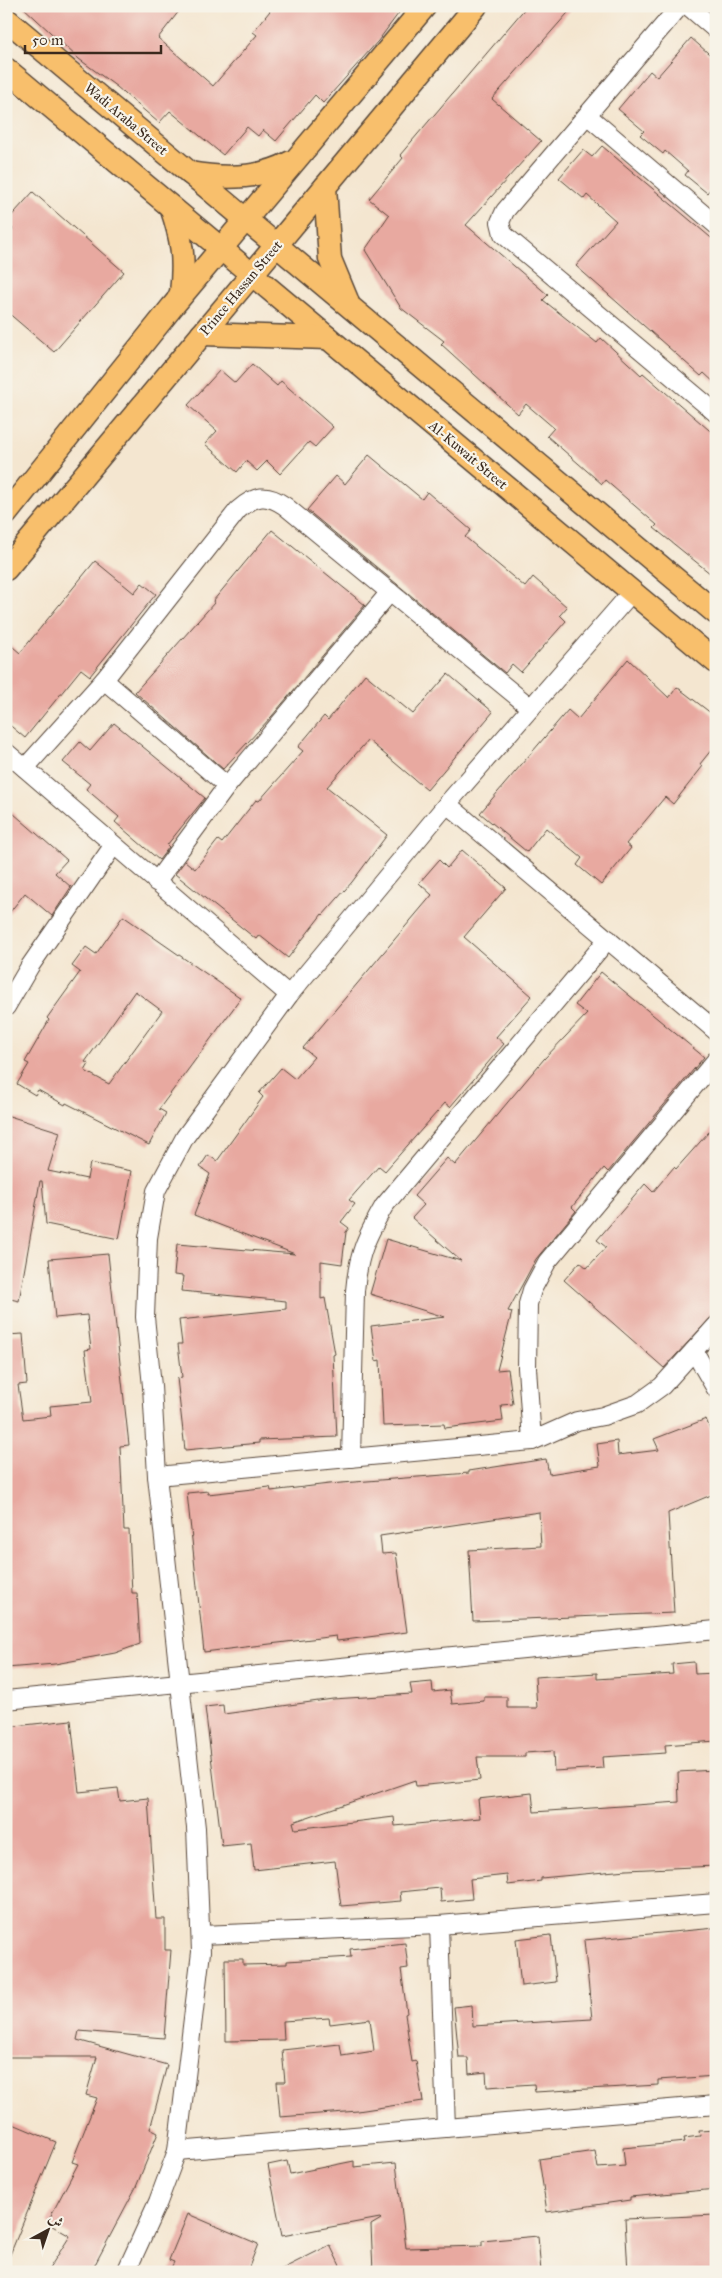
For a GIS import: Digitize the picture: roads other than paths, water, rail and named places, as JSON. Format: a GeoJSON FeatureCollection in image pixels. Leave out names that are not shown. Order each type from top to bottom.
{"type":"FeatureCollection","features":[{"type":"Feature","properties":{"kind":"main road"},"geometry":{"type":"LineString","coordinates":[[6,514],[172,306],[425,6]]}},
{"type":"Feature","properties":{"kind":"main road","name":"Prince Hassan Street"},"geometry":{"type":"LineString","coordinates":[[6,569],[476,6]]}},
{"type":"Feature","properties":{"kind":"main road","name":"Wadi Araba Street"},"geometry":{"type":"LineString","coordinates":[[6,19],[246,220]]}},
{"type":"Feature","properties":{"kind":"main road"},"geometry":{"type":"LineString","coordinates":[[6,69],[221,248]]}},
{"type":"Feature","properties":{"kind":"main road"},"geometry":{"type":"LineString","coordinates":[[190,173],[226,177],[263,173],[274,171],[298,157]]}},
{"type":"Feature","properties":{"kind":"main road"},"geometry":{"type":"LineString","coordinates":[[325,187],[330,259],[339,285],[351,307]]}},
{"type":"Feature","properties":{"kind":"main road"},"geometry":{"type":"LineString","coordinates":[[170,206],[182,240],[184,260],[181,293],[172,306]]}},
{"type":"Feature","properties":{"kind":"main road"},"geometry":{"type":"LineString","coordinates":[[246,220],[716,613]]}},
{"type":"Feature","properties":{"kind":"main road","name":"Al-Kuwait Street"},"geometry":{"type":"LineString","coordinates":[[221,248],[716,662]]}},
{"type":"Feature","properties":{"kind":"main road"},"geometry":{"type":"LineString","coordinates":[[202,334],[328,338]]}},
{"type":"Feature","properties":{"kind":"street"},"geometry":{"type":"LineString","coordinates":[[680,6],[505,211],[500,222],[503,234],[716,413]]}},
{"type":"Feature","properties":{"kind":"street"},"geometry":{"type":"LineString","coordinates":[[688,6],[716,30]]}},
{"type":"Feature","properties":{"kind":"street"},"geometry":{"type":"LineString","coordinates":[[588,116],[716,225]]}},
{"type":"Feature","properties":{"kind":"street"},"geometry":{"type":"LineString","coordinates":[[25,768],[104,680],[238,510],[250,500],[261,496],[274,498],[531,708]]}},
{"type":"Feature","properties":{"kind":"street"},"geometry":{"type":"LineString","coordinates":[[156,882],[227,786],[390,592]]}},
{"type":"Feature","properties":{"kind":"street"},"geometry":{"type":"LineString","coordinates":[[126,2272],[158,2202],[177,2151],[201,1952],[196,1828],[157,1476],[152,1386],[145,1316],[148,1238],[156,1191],[185,1137],[289,995],[447,804],[632,592]]}},
{"type":"Feature","properties":{"kind":"street"},"geometry":{"type":"LineString","coordinates":[[104,680],[227,786]]}},
{"type":"Feature","properties":{"kind":"street"},"geometry":{"type":"LineString","coordinates":[[6,752],[113,846],[289,995]]}},
{"type":"Feature","properties":{"kind":"street"},"geometry":{"type":"LineString","coordinates":[[447,804],[716,1030]]}},
{"type":"Feature","properties":{"kind":"street"},"geometry":{"type":"LineString","coordinates":[[6,1007],[30,966],[113,846]]}},
{"type":"Feature","properties":{"kind":"street"},"geometry":{"type":"LineString","coordinates":[[351,1458],[354,1292],[357,1265],[364,1242],[384,1206],[608,939]]}},
{"type":"Feature","properties":{"kind":"street"},"geometry":{"type":"LineString","coordinates":[[532,1441],[526,1368],[528,1304],[532,1290],[548,1262],[716,1060]]}},
{"type":"Feature","properties":{"kind":"street"},"geometry":{"type":"LineString","coordinates":[[157,1476],[532,1441],[576,1421],[603,1416],[637,1404],[662,1386],[716,1326]]}},
{"type":"Feature","properties":{"kind":"street"},"geometry":{"type":"LineString","coordinates":[[694,1351],[716,1389]]}},
{"type":"Feature","properties":{"kind":"street"},"geometry":{"type":"LineString","coordinates":[[6,1700],[716,1630]]}},
{"type":"Feature","properties":{"kind":"street"},"geometry":{"type":"LineString","coordinates":[[201,1935],[439,1925],[716,1903]]}},
{"type":"Feature","properties":{"kind":"street"},"geometry":{"type":"LineString","coordinates":[[439,1925],[446,2128]]}},
{"type":"Feature","properties":{"kind":"street"},"geometry":{"type":"LineString","coordinates":[[177,2151],[716,2105]]}}]}
